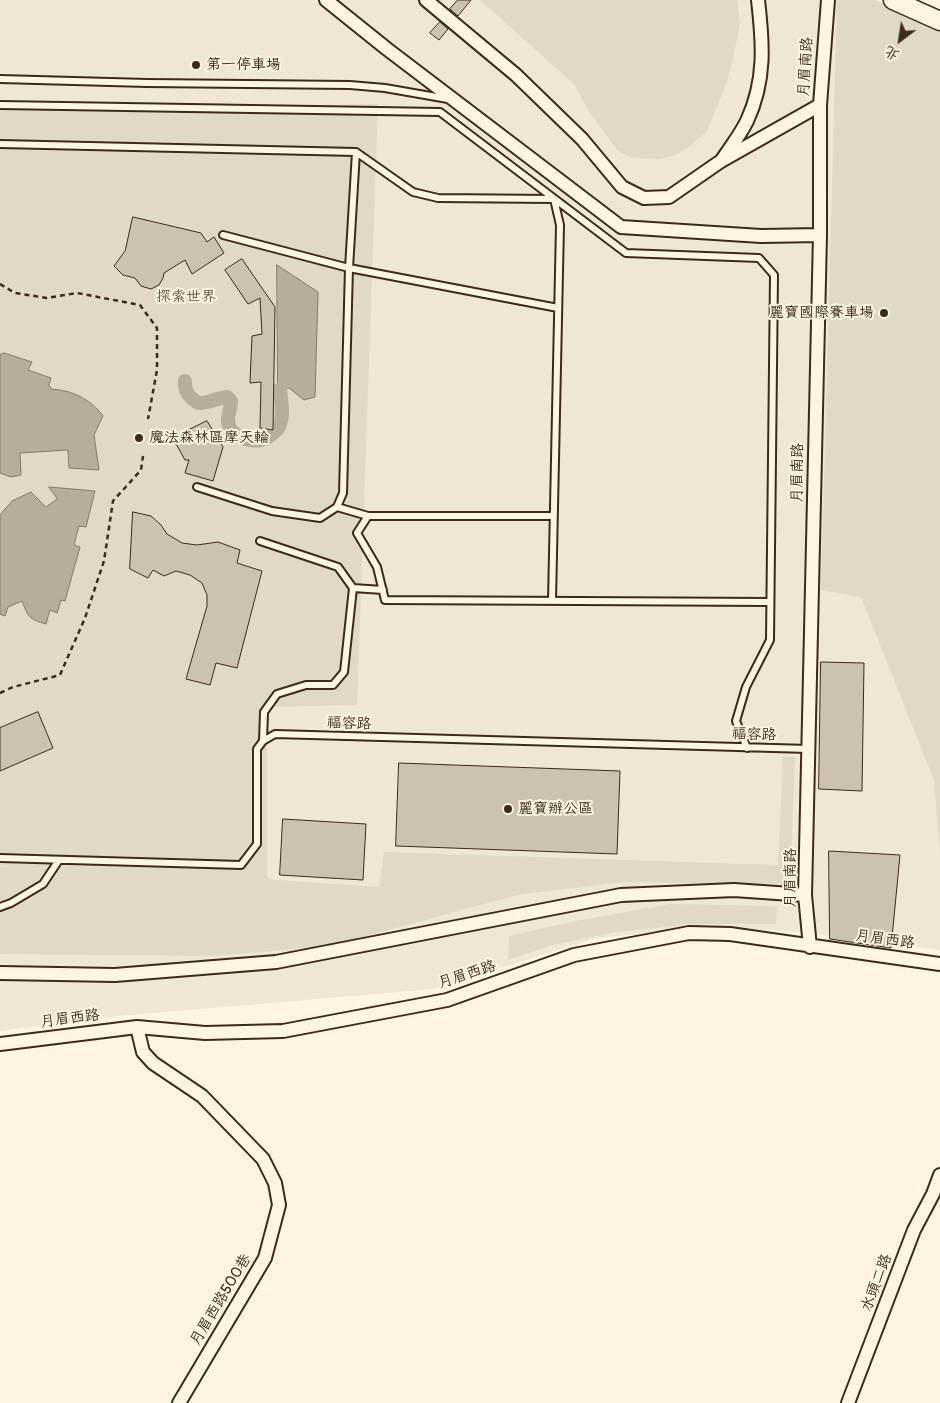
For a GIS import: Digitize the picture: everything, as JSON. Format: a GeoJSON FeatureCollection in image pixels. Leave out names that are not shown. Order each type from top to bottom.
{"type":"FeatureCollection","features":[{"type":"Feature","properties":{"kind":"street"},"geometry":{"type":"LineString","coordinates":[[326,0],[621,227],[761,236],[820,235]]}},
{"type":"Feature","properties":{"kind":"street"},"geometry":{"type":"LineString","coordinates":[[426,0],[516,75],[582,139],[622,187],[644,198],[669,197],[721,162],[820,105]]}},
{"type":"Feature","properties":{"kind":"street"},"geometry":{"type":"LineString","coordinates":[[721,162],[746,121],[760,80],[763,40],[758,0]]}},
{"type":"Feature","properties":{"kind":"street","name":"月眉南路"},"geometry":{"type":"LineString","coordinates":[[810,946],[805,895],[820,235],[820,105],[828,0]]}},
{"type":"Feature","properties":{"kind":"street"},"geometry":{"type":"LineString","coordinates":[[893,0],[940,21]]}},
{"type":"Feature","properties":{"kind":"street"},"geometry":{"type":"LineString","coordinates":[[0,973],[115,975],[276,962],[621,895],[734,890],[805,895]]}},
{"type":"Feature","properties":{"kind":"street","name":"月眉西路"},"geometry":{"type":"LineString","coordinates":[[0,1044],[137,1028],[205,1033],[283,1031],[447,1000],[574,956],[689,933],[730,934],[940,964]]}},
{"type":"Feature","properties":{"kind":"street","name":"月眉西路500巷"},"geometry":{"type":"LineString","coordinates":[[137,1028],[143,1052],[153,1063],[202,1096],[263,1159],[275,1183],[279,1205],[265,1258],[180,1403]]}},
{"type":"Feature","properties":{"kind":"street","name":"水頭二路"},"geometry":{"type":"LineString","coordinates":[[848,1403],[914,1230],[933,1194],[940,1175]]}},
{"type":"Feature","properties":{"kind":"lane"},"geometry":{"type":"LineString","coordinates":[[0,78],[147,83],[350,85],[385,88],[455,100]]}},
{"type":"Feature","properties":{"kind":"lane"},"geometry":{"type":"LineString","coordinates":[[0,105],[440,112],[626,253],[759,258],[774,276],[770,640],[746,687],[736,721],[747,748]]}},
{"type":"Feature","properties":{"kind":"lane"},"geometry":{"type":"LineString","coordinates":[[0,144],[356,152],[413,192],[438,198],[554,198]]}},
{"type":"Feature","properties":{"kind":"lane"},"geometry":{"type":"LineString","coordinates":[[197,487],[272,511],[320,518],[337,507],[344,493],[349,268],[356,152]]}},
{"type":"Feature","properties":{"kind":"lane"},"geometry":{"type":"LineString","coordinates":[[552,601],[560,225],[554,198]]}},
{"type":"Feature","properties":{"kind":"lane"},"geometry":{"type":"LineString","coordinates":[[223,235],[349,268],[558,308]]}},
{"type":"Feature","properties":{"kind":"lane"},"geometry":{"type":"LineString","coordinates":[[337,507],[368,516],[554,516]]}},
{"type":"Feature","properties":{"kind":"lane"},"geometry":{"type":"LineString","coordinates":[[368,516],[357,533],[377,567],[385,600],[770,602]]}},
{"type":"Feature","properties":{"kind":"lane"},"geometry":{"type":"LineString","coordinates":[[0,858],[242,865],[257,844],[257,749],[263,741],[264,712],[277,694],[306,685],[333,685],[344,672],[353,588],[338,567],[260,541]]}},
{"type":"Feature","properties":{"kind":"lane"},"geometry":{"type":"LineString","coordinates":[[353,588],[383,590]]}},
{"type":"Feature","properties":{"kind":"lane","name":"福容路"},"geometry":{"type":"LineString","coordinates":[[263,741],[275,734],[809,750]]}},
{"type":"Feature","properties":{"kind":"lane"},"geometry":{"type":"LineString","coordinates":[[0,907],[11,903],[43,884],[59,860]]}},
{"type":"Feature","properties":{"kind":"path"},"geometry":{"type":"LineString","coordinates":[[0,284],[15,293],[47,298],[77,293],[140,305],[158,328],[157,370],[148,419]]}},
{"type":"Feature","properties":{"kind":"path"},"geometry":{"type":"LineString","coordinates":[[0,694],[13,686],[60,676],[85,618],[104,561],[113,501],[141,470],[143,456]]}},
{"type":"Feature","properties":{"kind":"shaded area"},"geometry":{"type":"Polygon","coordinates":[[[0,0],[875,0],[940,28],[940,950],[797,932],[701,926],[593,939],[434,989],[119,1016],[0,1031],[0,0]]]}},
{"type":"Feature","properties":{"kind":"shaded area"},"geometry":{"type":"Polygon","coordinates":[[[277,265],[318,292],[315,397],[304,400],[289,388],[278,389],[277,265]]]}},
{"type":"Feature","properties":{"kind":"shaded area"},"geometry":{"type":"Polygon","coordinates":[[[4,353],[32,362],[28,370],[51,378],[49,385],[51,389],[66,391],[87,400],[103,416],[94,435],[99,470],[69,468],[68,450],[20,453],[21,475],[11,477],[0,473],[0,355],[4,353]]]}},
{"type":"Feature","properties":{"kind":"shaded area"},"geometry":{"type":"Polygon","coordinates":[[[49,487],[95,491],[86,527],[79,526],[74,545],[80,547],[65,601],[61,600],[57,613],[50,610],[46,624],[30,617],[22,601],[8,607],[5,616],[0,614],[0,515],[12,501],[31,492],[46,507],[57,499],[49,487]]]}},
{"type":"Feature","properties":{"kind":"green space"},"geometry":{"type":"Polygon","coordinates":[[[480,0],[737,0],[740,23],[734,54],[727,82],[707,131],[689,147],[676,155],[660,159],[632,158],[617,150],[588,110],[574,84],[480,0]]]}},
{"type":"Feature","properties":{"kind":"green space","name":"麗寶國際賽車場"},"geometry":{"type":"Polygon","coordinates":[[[837,0],[876,0],[940,28],[940,852],[934,780],[861,597],[821,590],[837,0]]]}},
{"type":"Feature","properties":{"kind":"green space","name":"探索世界"},"geometry":{"type":"Polygon","coordinates":[[[378,104],[357,705],[267,707],[267,878],[379,887],[384,852],[778,865],[783,757],[795,757],[790,884],[627,882],[521,894],[330,946],[212,956],[0,954],[0,867],[10,867],[0,866],[0,110],[378,104]]]}},
{"type":"Feature","properties":{"kind":"green space"},"geometry":{"type":"Polygon","coordinates":[[[671,904],[777,906],[776,924],[691,924],[616,932],[553,945],[508,960],[509,936],[575,921],[671,904]]]}},
{"type":"Feature","properties":{"kind":"building"},"geometry":{"type":"Polygon","coordinates":[[[458,0],[471,0],[458,16],[450,9],[458,0]]]}},
{"type":"Feature","properties":{"kind":"building"},"geometry":{"type":"Polygon","coordinates":[[[440,22],[448,29],[439,40],[430,33],[440,22]]]}},
{"type":"Feature","properties":{"kind":"building"},"geometry":{"type":"Polygon","coordinates":[[[133,217],[201,233],[207,242],[214,237],[224,253],[192,274],[185,260],[164,273],[159,285],[151,289],[141,286],[135,278],[123,275],[114,266],[125,251],[133,217]]]}},
{"type":"Feature","properties":{"kind":"building"},"geometry":{"type":"Polygon","coordinates":[[[242,259],[275,307],[273,430],[260,428],[261,382],[250,383],[252,336],[262,334],[260,298],[248,304],[225,270],[242,259]]]}},
{"type":"Feature","properties":{"kind":"building"},"geometry":{"type":"Polygon","coordinates":[[[207,421],[223,447],[213,481],[185,473],[189,460],[185,460],[175,442],[182,438],[183,433],[207,421]]]}},
{"type":"Feature","properties":{"kind":"building"},"geometry":{"type":"Polygon","coordinates":[[[133,512],[151,516],[167,534],[182,543],[197,545],[218,542],[240,550],[237,563],[262,571],[237,668],[216,663],[210,685],[186,679],[207,606],[207,595],[202,583],[190,575],[176,571],[164,576],[153,570],[148,578],[130,569],[133,512]]]}},
{"type":"Feature","properties":{"kind":"building"},"geometry":{"type":"Polygon","coordinates":[[[821,662],[864,663],[862,791],[819,789],[821,662]]]}},
{"type":"Feature","properties":{"kind":"building"},"geometry":{"type":"Polygon","coordinates":[[[38,712],[53,748],[0,771],[0,728],[38,712]]]}},
{"type":"Feature","properties":{"kind":"building","name":"麗寶辦公區"},"geometry":{"type":"Polygon","coordinates":[[[399,763],[620,771],[617,854],[396,846],[399,763]]]}},
{"type":"Feature","properties":{"kind":"building"},"geometry":{"type":"Polygon","coordinates":[[[283,819],[366,824],[363,880],[280,875],[283,819]]]}},
{"type":"Feature","properties":{"kind":"building"},"geometry":{"type":"Polygon","coordinates":[[[829,851],[900,855],[891,948],[830,939],[829,851]]]}},
{"type":"Feature","properties":{"kind":"waterway"},"geometry":{"type":"LineString","coordinates":[[185,381],[185,388],[188,394],[198,403],[227,397],[231,401],[228,418],[231,431],[252,441],[268,437],[279,427],[282,411],[280,389]]}},
{"type":"Feature","properties":{"kind":"place","name":"第一停車場"},"geometry":{"type":"Point","coordinates":[196,65]}},
{"type":"Feature","properties":{"kind":"place","name":"麗寶國際賽車場"},"geometry":{"type":"Point","coordinates":[884,313]}},
{"type":"Feature","properties":{"kind":"place","name":"魔法森林區摩天輪"},"geometry":{"type":"Point","coordinates":[139,438]}},
{"type":"Feature","properties":{"kind":"place","name":"麗寶辦公區"},"geometry":{"type":"Point","coordinates":[508,809]}}]}
